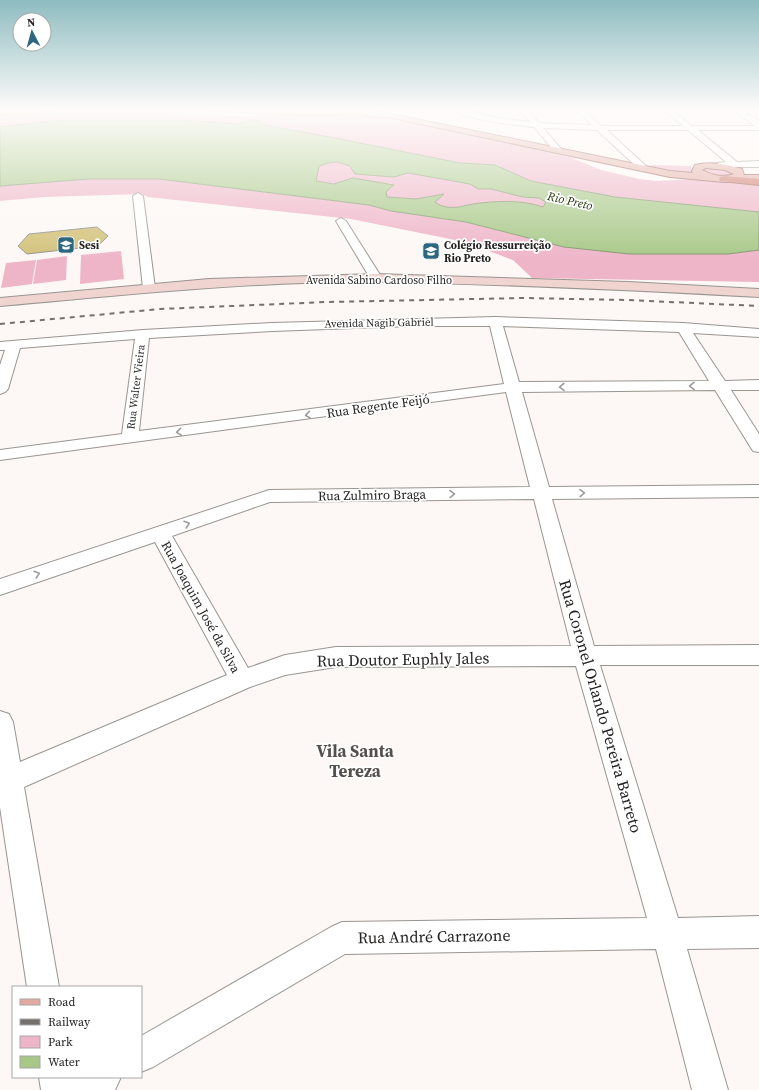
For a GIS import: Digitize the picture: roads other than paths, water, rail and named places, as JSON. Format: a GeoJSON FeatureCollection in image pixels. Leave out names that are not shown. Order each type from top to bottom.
{"type":"FeatureCollection","features":[{"type":"Feature","properties":{"kind":"highway"},"geometry":{"type":"LineString","coordinates":[[727,172],[759,168]]}},
{"type":"Feature","properties":{"kind":"highway"},"geometry":{"type":"LineString","coordinates":[[727,172],[759,182]]}},
{"type":"Feature","properties":{"kind":"main road"},"geometry":{"type":"LineString","coordinates":[[603,160],[641,166],[670,174],[727,172],[759,173]]}},
{"type":"Feature","properties":{"kind":"main road"},"geometry":{"type":"LineString","coordinates":[[641,166],[674,164]]}},
{"type":"Feature","properties":{"kind":"main road"},"geometry":{"type":"LineString","coordinates":[[688,164],[706,165],[698,168],[697,171],[704,175],[727,172],[759,178]]}},
{"type":"Feature","properties":{"kind":"main road","name":"Avenida Sabino Cardoso Filho"},"geometry":{"type":"LineString","coordinates":[[0,302],[149,288],[266,281],[376,278],[628,286],[759,293]]}},
{"type":"Feature","properties":{"kind":"street"},"geometry":{"type":"LineString","coordinates":[[634,160],[641,166]]}},
{"type":"Feature","properties":{"kind":"street"},"geometry":{"type":"LineString","coordinates":[[716,160],[727,172],[759,164]]}},
{"type":"Feature","properties":{"kind":"street"},"geometry":{"type":"LineString","coordinates":[[138,196],[149,288]]}},
{"type":"Feature","properties":{"kind":"street"},"geometry":{"type":"LineString","coordinates":[[341,221],[376,278]]}},
{"type":"Feature","properties":{"kind":"street","name":"Avenida Nagib Gabriel"},"geometry":{"type":"LineString","coordinates":[[7,345],[143,334],[312,324],[495,321],[683,327],[759,333]]}},
{"type":"Feature","properties":{"kind":"street","name":"Rua Coronel Orlando Pereira Barreto"},"geometry":{"type":"LineString","coordinates":[[495,321],[540,494],[585,656],[667,933],[710,1090]]}},
{"type":"Feature","properties":{"kind":"street"},"geometry":{"type":"LineString","coordinates":[[683,327],[718,385],[759,447]]}},
{"type":"Feature","properties":{"kind":"street","name":"Rua Walter Vieira"},"geometry":{"type":"LineString","coordinates":[[130,439],[143,334]]}},
{"type":"Feature","properties":{"kind":"street"},"geometry":{"type":"LineString","coordinates":[[0,389],[7,345]]}},
{"type":"Feature","properties":{"kind":"street","name":"Rua Regente Feijó"},"geometry":{"type":"LineString","coordinates":[[0,455],[130,439],[513,387],[759,385]]}},
{"type":"Feature","properties":{"kind":"street","name":"Rua Zulmiro Braga"},"geometry":{"type":"LineString","coordinates":[[0,587],[269,496],[759,491]]}},
{"type":"Feature","properties":{"kind":"street","name":"Rua Joaquim José da Silva"},"geometry":{"type":"LineString","coordinates":[[160,533],[242,680]]}},
{"type":"Feature","properties":{"kind":"street","name":"Rua Doutor Euphly Jales"},"geometry":{"type":"LineString","coordinates":[[5,782],[242,680],[285,665],[336,658],[759,655]]}},
{"type":"Feature","properties":{"kind":"street"},"geometry":{"type":"LineString","coordinates":[[0,722],[5,782],[42,986]]}},
{"type":"Feature","properties":{"kind":"street","name":"Rua André Carrazone"},"geometry":{"type":"LineString","coordinates":[[142,1054],[342,938],[759,932]]}},
{"type":"Feature","properties":{"kind":"street"},"geometry":{"type":"LineString","coordinates":[[57,1078],[59,1090]]}},
{"type":"Feature","properties":{"kind":"street"},"geometry":{"type":"LineString","coordinates":[[81,1090],[101,1078]]}},
{"type":"Feature","properties":{"kind":"water","name":"Rio Preto"},"geometry":{"type":"Polygon","coordinates":[[[0,160],[444,160],[460,163],[495,165],[531,181],[615,197],[759,212],[759,250],[728,254],[629,254],[564,247],[466,222],[391,211],[369,205],[159,179],[88,179],[0,186],[0,160]],[[337,162],[328,163],[319,166],[316,181],[334,184],[353,178],[394,185],[386,192],[387,197],[416,199],[444,194],[435,202],[446,207],[458,207],[489,202],[520,202],[543,207],[546,202],[539,198],[523,197],[491,189],[478,189],[470,184],[408,173],[394,177],[355,174],[350,166],[337,162]]]}},
{"type":"Feature","properties":{"kind":"railway"},"geometry":{"type":"LineString","coordinates":[[0,324],[160,309],[327,302],[524,298],[627,300],[759,306]]}},
{"type":"Feature","properties":{"kind":"place","name":"Sesi"},"geometry":{"type":"Point","coordinates":[66,245]}},
{"type":"Feature","properties":{"kind":"place","name":"Colégio Ressurreição Rio Preto"},"geometry":{"type":"Point","coordinates":[431,251]}},
{"type":"Feature","properties":{"kind":"district","name":"Vila Santa Tereza"},"geometry":{"type":"Point","coordinates":[355,761]}}]}
